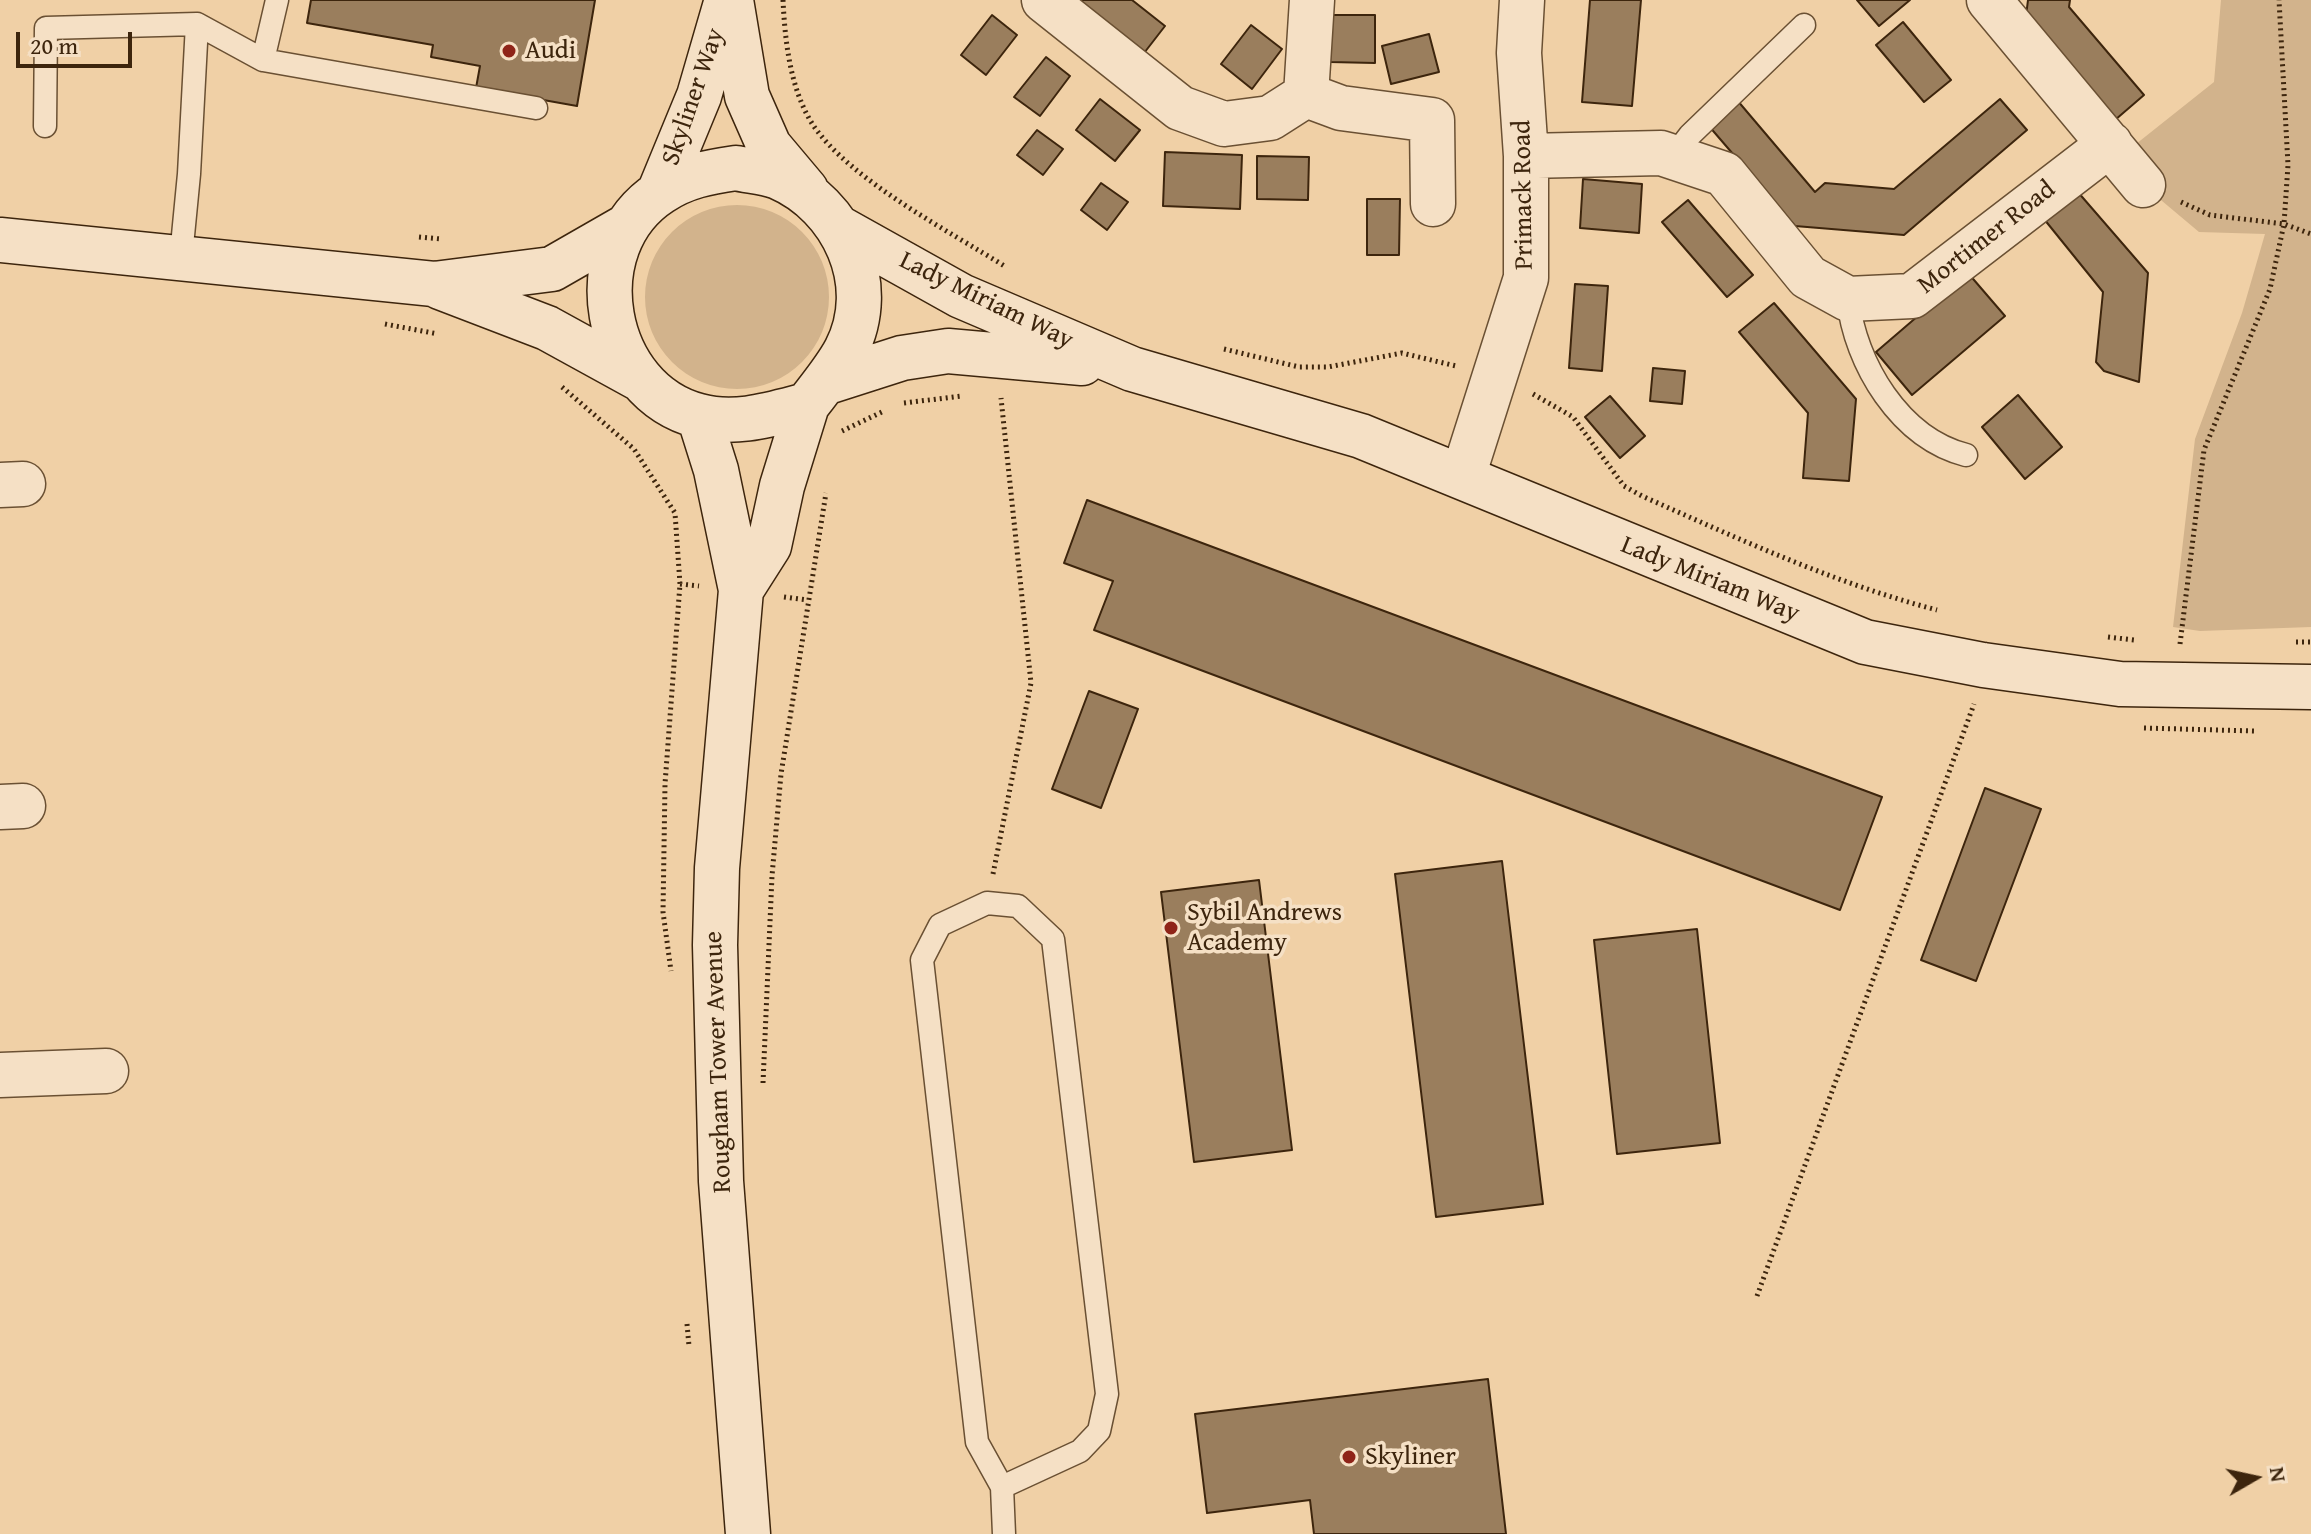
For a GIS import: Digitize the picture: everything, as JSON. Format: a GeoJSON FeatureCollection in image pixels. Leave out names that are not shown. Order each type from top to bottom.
{"type":"FeatureCollection","features":[{"type":"Feature","properties":{"kind":"street","name":"Skyliner Way"},"geometry":{"type":"LineString","coordinates":[[659,193],[699,96],[729,0]]}},
{"type":"Feature","properties":{"kind":"street","name":"Skyliner Way"},"geometry":{"type":"LineString","coordinates":[[729,0],[747,96],[769,146],[812,196]]}},
{"type":"Feature","properties":{"kind":"street"},"geometry":{"type":"LineString","coordinates":[[1044,0],[1180,108],[1224,124],[1270,118],[1306,95]]}},
{"type":"Feature","properties":{"kind":"street"},"geometry":{"type":"LineString","coordinates":[[1306,95],[1312,0]]}},
{"type":"Feature","properties":{"kind":"street","name":"Primack Road"},"geometry":{"type":"LineString","coordinates":[[1463,476],[1526,278],[1526,156],[1519,53],[1522,0]]}},
{"type":"Feature","properties":{"kind":"street"},"geometry":{"type":"LineString","coordinates":[[1989,0],[2143,185]]}},
{"type":"Feature","properties":{"kind":"street"},"geometry":{"type":"LineString","coordinates":[[1306,95],[1341,108],[1432,120],[1433,204]]}},
{"type":"Feature","properties":{"kind":"street","name":"Mortimer Road"},"geometry":{"type":"LineString","coordinates":[[1848,299],[1912,296],[2110,144]]}},
{"type":"Feature","properties":{"kind":"street"},"geometry":{"type":"LineString","coordinates":[[1526,156],[1622,153],[1673,157],[1724,174],[1808,277],[1848,299]]}},
{"type":"Feature","properties":{"kind":"street"},"geometry":{"type":"LineString","coordinates":[[0,240],[434,284],[552,269],[627,226],[659,193],[696,174],[736,168],[776,176],[812,196],[841,229],[857,268],[859,309],[847,349],[823,407],[745,420],[699,416],[667,402],[641,380],[547,328],[434,284]]}},
{"type":"Feature","properties":{"kind":"street"},"geometry":{"type":"LineString","coordinates":[[627,226],[611,264],[608,305],[618,345],[641,380]]}},
{"type":"Feature","properties":{"kind":"street","name":"Lady Miriam Way"},"geometry":{"type":"LineString","coordinates":[[841,229],[961,296],[1132,369],[1361,436],[1865,642],[1983,665],[2120,684],[2311,687]]}},
{"type":"Feature","properties":{"kind":"street","name":"Lady Miriam Way"},"geometry":{"type":"LineString","coordinates":[[823,407],[893,360],[948,351],[1025,356],[1132,369]]}},
{"type":"Feature","properties":{"kind":"street","name":"Rougham Tower Avenue"},"geometry":{"type":"LineString","coordinates":[[741,590],[769,546],[782,486],[823,407]]}},
{"type":"Feature","properties":{"kind":"street","name":"Rougham Tower Avenue"},"geometry":{"type":"LineString","coordinates":[[699,416],[716,470],[741,590],[717,868],[715,945],[721,1181],[748,1534]]}},
{"type":"Feature","properties":{"kind":"street"},"geometry":{"type":"LineString","coordinates":[[0,1075],[106,1071]]}},
{"type":"Feature","properties":{"kind":"lane"},"geometry":{"type":"LineString","coordinates":[[263,60],[277,0]]}},
{"type":"Feature","properties":{"kind":"lane"},"geometry":{"type":"LineString","coordinates":[[181,256],[197,24]]}},
{"type":"Feature","properties":{"kind":"lane"},"geometry":{"type":"LineString","coordinates":[[45,126],[46,28],[197,24],[263,60],[536,108]]}},
{"type":"Feature","properties":{"kind":"lane"},"geometry":{"type":"LineString","coordinates":[[1673,157],[1690,135],[1804,25]]}},
{"type":"Feature","properties":{"kind":"lane"},"geometry":{"type":"LineString","coordinates":[[1848,299],[1859,349],[1908,423],[1945,450],[1966,455]]}},
{"type":"Feature","properties":{"kind":"lane"},"geometry":{"type":"LineString","coordinates":[[1002,1487],[1080,1451],[1099,1431],[1107,1394],[1053,939],[1018,906],[987,903],[940,925],[922,960],[977,1442],[1002,1487],[1004,1534]]}},
{"type":"Feature","properties":{"kind":"path"},"geometry":{"type":"LineString","coordinates":[[2180,644],[2204,450],[2270,289],[2284,224],[2288,165],[2279,0]]}},
{"type":"Feature","properties":{"kind":"path"},"geometry":{"type":"LineString","coordinates":[[2143,185],[2210,215],[2284,224],[2311,234]]}},
{"type":"Feature","properties":{"kind":"path"},"geometry":{"type":"LineString","coordinates":[[416,237],[447,239]]}},
{"type":"Feature","properties":{"kind":"path"},"geometry":{"type":"LineString","coordinates":[[555,380],[634,449],[675,513],[680,584],[665,784],[663,912],[672,974]]}},
{"type":"Feature","properties":{"kind":"path"},"geometry":{"type":"LineString","coordinates":[[987,903],[1031,683],[1001,391]]}},
{"type":"Feature","properties":{"kind":"path"},"geometry":{"type":"LineString","coordinates":[[823,407],[897,404],[971,395]]}},
{"type":"Feature","properties":{"kind":"path"},"geometry":{"type":"LineString","coordinates":[[763,1090],[772,876],[781,774],[829,479]]}},
{"type":"Feature","properties":{"kind":"path"},"geometry":{"type":"LineString","coordinates":[[1757,1296],[1976,698],[1983,665]]}},
{"type":"Feature","properties":{"kind":"path"},"geometry":{"type":"LineString","coordinates":[[687,1319],[689,1350]]}},
{"type":"Feature","properties":{"kind":"shaded area"},"geometry":{"type":"Polygon","coordinates":[[[2221,0],[2311,0],[2311,627],[2200,631],[2173,627],[2195,439],[2242,313],[2265,234],[2199,232],[2143,185],[2136,144],[2214,82],[2221,0]]]}},
{"type":"Feature","properties":{"kind":"shaded area"},"geometry":{"type":"Polygon","coordinates":[[[737,205],[755,206],[772,212],[802,232],[822,262],[828,279],[828,315],[822,332],[802,362],[772,382],[755,388],[737,389],[719,388],[702,382],[672,362],[652,332],[646,315],[645,297],[646,279],[652,262],[672,232],[702,212],[719,206],[737,205]]]}},
{"type":"Feature","properties":{"kind":"building","name":"Audi"},"geometry":{"type":"Polygon","coordinates":[[[311,0],[595,0],[577,106],[476,88],[480,66],[431,57],[433,45],[307,23],[311,0]]]}},
{"type":"Feature","properties":{"kind":"building"},"geometry":{"type":"Polygon","coordinates":[[[1067,0],[1132,0],[1165,26],[1141,57],[1067,0]]]}},
{"type":"Feature","properties":{"kind":"building"},"geometry":{"type":"Polygon","coordinates":[[[1590,0],[1641,0],[1632,106],[1582,102],[1590,0]]]}},
{"type":"Feature","properties":{"kind":"building"},"geometry":{"type":"Polygon","coordinates":[[[1857,0],[1910,0],[1879,26],[1857,0]]]}},
{"type":"Feature","properties":{"kind":"building"},"geometry":{"type":"Polygon","coordinates":[[[2028,0],[2070,0],[2069,7],[2144,95],[2115,120],[2026,16],[2028,0]]]}},
{"type":"Feature","properties":{"kind":"building"},"geometry":{"type":"Polygon","coordinates":[[[992,15],[1017,35],[986,75],[961,55],[992,15]]]}},
{"type":"Feature","properties":{"kind":"building"},"geometry":{"type":"Polygon","coordinates":[[[1330,15],[1375,15],[1375,63],[1330,62],[1330,15]]]}},
{"type":"Feature","properties":{"kind":"building"},"geometry":{"type":"Polygon","coordinates":[[[1903,22],[1951,80],[1924,102],[1876,45],[1903,22]]]}},
{"type":"Feature","properties":{"kind":"building"},"geometry":{"type":"Polygon","coordinates":[[[1251,25],[1282,49],[1252,89],[1221,64],[1251,25]]]}},
{"type":"Feature","properties":{"kind":"building"},"geometry":{"type":"Polygon","coordinates":[[[1429,34],[1439,72],[1391,84],[1382,46],[1429,34]]]}},
{"type":"Feature","properties":{"kind":"building"},"geometry":{"type":"Polygon","coordinates":[[[1046,57],[1070,76],[1040,116],[1014,97],[1046,57]]]}},
{"type":"Feature","properties":{"kind":"building"},"geometry":{"type":"Polygon","coordinates":[[[1100,99],[1140,130],[1115,161],[1076,130],[1100,99]]]}},
{"type":"Feature","properties":{"kind":"building"},"geometry":{"type":"Polygon","coordinates":[[[2000,99],[2027,130],[1904,235],[1795,226],[1708,125],[1737,100],[1815,192],[1825,183],[1894,189],[2000,99]]]}},
{"type":"Feature","properties":{"kind":"building"},"geometry":{"type":"Polygon","coordinates":[[[1037,130],[1063,149],[1043,175],[1017,155],[1037,130]]]}},
{"type":"Feature","properties":{"kind":"building"},"geometry":{"type":"Polygon","coordinates":[[[1165,152],[1242,155],[1240,209],[1163,206],[1165,152]]]}},
{"type":"Feature","properties":{"kind":"building"},"geometry":{"type":"Polygon","coordinates":[[[1257,156],[1309,157],[1308,200],[1257,199],[1257,156]]]}},
{"type":"Feature","properties":{"kind":"building"},"geometry":{"type":"Polygon","coordinates":[[[1583,179],[1642,184],[1639,233],[1580,228],[1583,179]]]}},
{"type":"Feature","properties":{"kind":"building"},"geometry":{"type":"Polygon","coordinates":[[[1101,183],[1128,202],[1107,230],[1081,210],[1101,183]]]}},
{"type":"Feature","properties":{"kind":"building"},"geometry":{"type":"Polygon","coordinates":[[[2077,191],[2148,273],[2139,382],[2104,371],[2096,362],[2103,292],[2044,219],[2077,191]]]}},
{"type":"Feature","properties":{"kind":"building"},"geometry":{"type":"Polygon","coordinates":[[[1367,199],[1400,199],[1399,255],[1367,255],[1367,199]]]}},
{"type":"Feature","properties":{"kind":"building"},"geometry":{"type":"Polygon","coordinates":[[[1688,200],[1753,275],[1727,297],[1662,222],[1688,200]]]}},
{"type":"Feature","properties":{"kind":"building"},"geometry":{"type":"Polygon","coordinates":[[[1968,273],[2005,316],[1912,395],[1876,352],[1968,273]]]}},
{"type":"Feature","properties":{"kind":"building"},"geometry":{"type":"Polygon","coordinates":[[[1575,284],[1608,286],[1602,371],[1569,368],[1575,284]]]}},
{"type":"Feature","properties":{"kind":"building"},"geometry":{"type":"Polygon","coordinates":[[[1774,303],[1856,399],[1849,481],[1803,478],[1808,413],[1739,332],[1774,303]]]}},
{"type":"Feature","properties":{"kind":"building"},"geometry":{"type":"Polygon","coordinates":[[[1653,368],[1685,371],[1682,404],[1650,401],[1653,368]]]}},
{"type":"Feature","properties":{"kind":"building"},"geometry":{"type":"Polygon","coordinates":[[[2018,395],[2062,447],[2025,479],[1982,427],[2018,395]]]}},
{"type":"Feature","properties":{"kind":"building"},"geometry":{"type":"Polygon","coordinates":[[[1610,396],[1645,436],[1620,458],[1585,417],[1610,396]]]}},
{"type":"Feature","properties":{"kind":"building"},"geometry":{"type":"Polygon","coordinates":[[[1087,500],[1882,797],[1840,910],[1094,630],[1113,581],[1064,563],[1087,500]]]}},
{"type":"Feature","properties":{"kind":"building"},"geometry":{"type":"Polygon","coordinates":[[[1089,691],[1138,709],[1101,808],[1052,789],[1089,691]]]}},
{"type":"Feature","properties":{"kind":"building"},"geometry":{"type":"Polygon","coordinates":[[[1985,788],[2041,809],[1976,981],[1921,960],[1985,788]]]}},
{"type":"Feature","properties":{"kind":"building"},"geometry":{"type":"Polygon","coordinates":[[[1502,861],[1543,1204],[1436,1217],[1395,874],[1502,861]]]}},
{"type":"Feature","properties":{"kind":"building"},"geometry":{"type":"Polygon","coordinates":[[[1259,880],[1292,1150],[1194,1162],[1161,892],[1259,880]]]}},
{"type":"Feature","properties":{"kind":"building"},"geometry":{"type":"Polygon","coordinates":[[[1697,929],[1720,1143],[1617,1154],[1594,940],[1697,929]]]}},
{"type":"Feature","properties":{"kind":"building","name":"Skyliner"},"geometry":{"type":"Polygon","coordinates":[[[1488,1379],[1506,1534],[1314,1534],[1310,1500],[1207,1513],[1195,1414],[1488,1379]]]}},
{"type":"Feature","properties":{"kind":"place","name":"Audi"},"geometry":{"type":"Point","coordinates":[509,51]}},
{"type":"Feature","properties":{"kind":"place","name":"Sybil Andrews Academy"},"geometry":{"type":"Point","coordinates":[1171,928]}},
{"type":"Feature","properties":{"kind":"place","name":"Skyliner"},"geometry":{"type":"Point","coordinates":[1349,1457]}}]}
